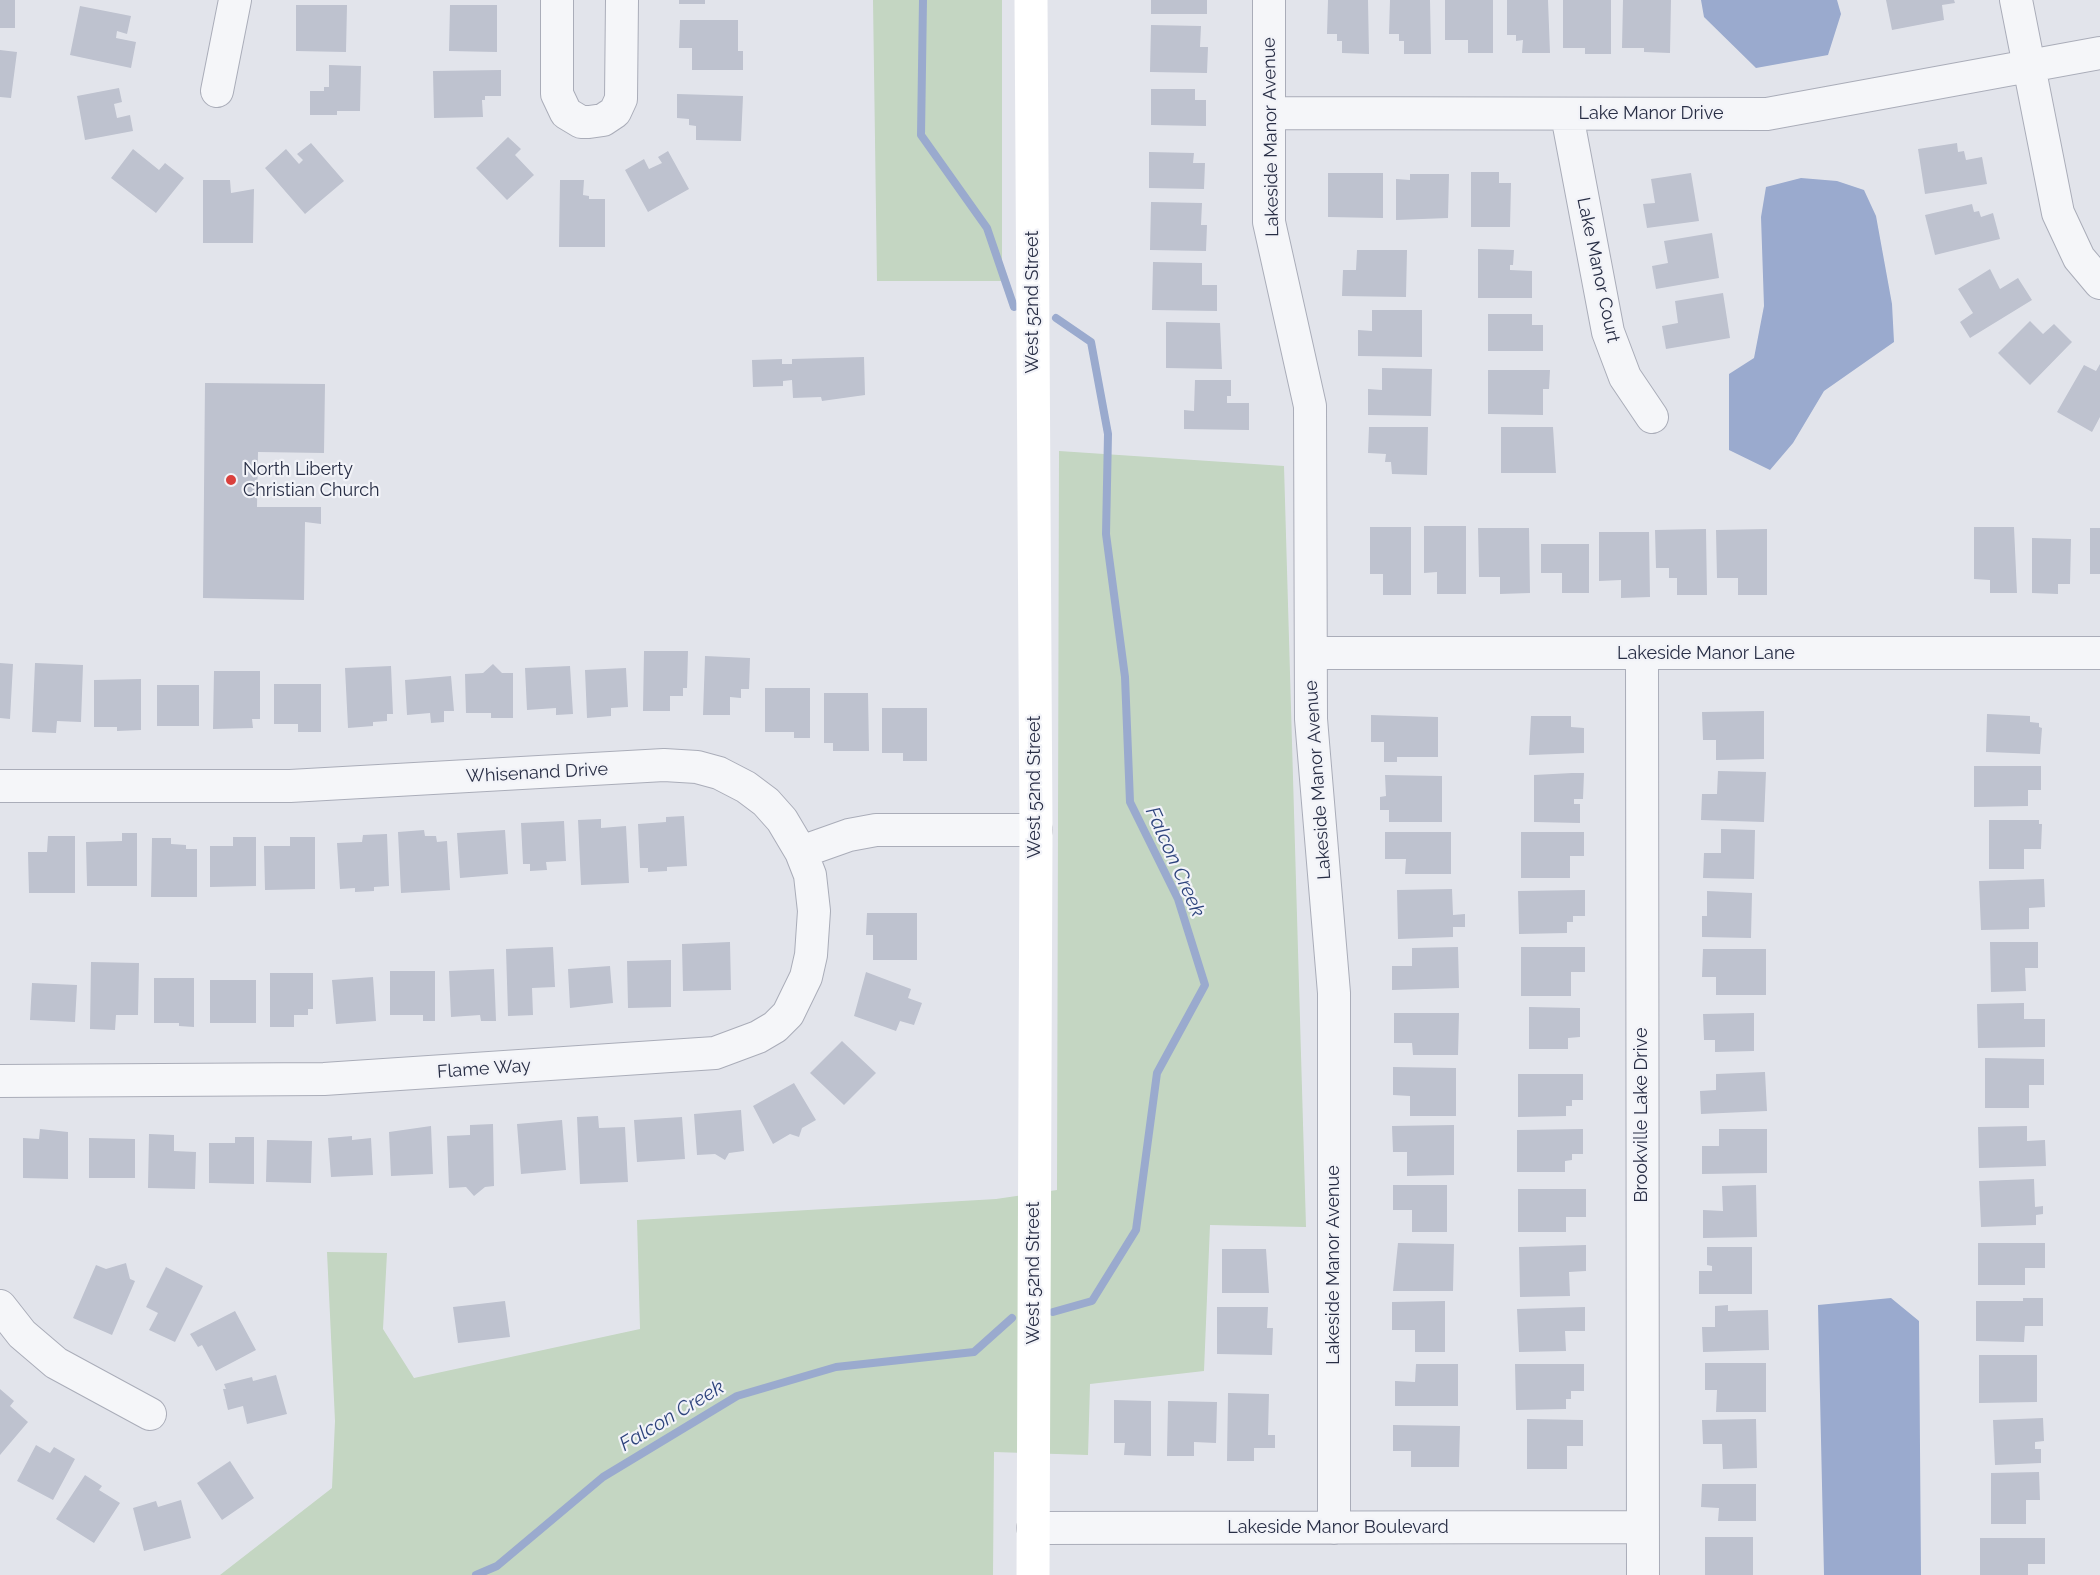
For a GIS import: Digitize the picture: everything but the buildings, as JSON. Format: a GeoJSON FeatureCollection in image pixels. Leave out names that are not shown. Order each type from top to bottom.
{"type":"FeatureCollection","features":[{"type":"Feature","properties":{"kind":"street"},"geometry":{"type":"LineString","coordinates":[[217,91],[235,0]]}},
{"type":"Feature","properties":{"kind":"street"},"geometry":{"type":"LineString","coordinates":[[557,0],[557,94],[566,113],[581,122],[589,122],[603,120],[615,112],[621,99],[622,0]]}},
{"type":"Feature","properties":{"kind":"street","name":"West 52nd Street"},"geometry":{"type":"LineString","coordinates":[[1031,0],[1036,830],[1033,1575]]}},
{"type":"Feature","properties":{"kind":"street","name":"Lakeside Manor Avenue"},"geometry":{"type":"LineString","coordinates":[[1269,0],[1269,222],[1310,406],[1311,718],[1334,993],[1334,1528]]}},
{"type":"Feature","properties":{"kind":"street"},"geometry":{"type":"LineString","coordinates":[[2016,0],[2051,186],[2062,225],[2079,258],[2100,283]]}},
{"type":"Feature","properties":{"kind":"street","name":"Lake Manor Drive"},"geometry":{"type":"LineString","coordinates":[[1269,113],[1767,114],[2100,53]]}},
{"type":"Feature","properties":{"kind":"street","name":"Lake Manor Court"},"geometry":{"type":"LineString","coordinates":[[1567,115],[1608,332],[1624,377],[1652,417]]}},
{"type":"Feature","properties":{"kind":"street","name":"Lakeside Manor Lane"},"geometry":{"type":"LineString","coordinates":[[1312,653],[2100,653]]}},
{"type":"Feature","properties":{"kind":"street","name":"Brookville Lake Drive"},"geometry":{"type":"LineString","coordinates":[[1642,654],[1643,1575]]}},
{"type":"Feature","properties":{"kind":"street","name":"Whisenand Drive"},"geometry":{"type":"LineString","coordinates":[[0,786],[313,785],[681,766],[719,773],[752,792],[782,820],[801,852]]}},
{"type":"Feature","properties":{"kind":"street"},"geometry":{"type":"LineString","coordinates":[[801,852],[849,834],[876,830],[1036,830]]}},
{"type":"Feature","properties":{"kind":"street","name":"Flame Way"},"geometry":{"type":"LineString","coordinates":[[0,1081],[324,1079],[704,1055],[730,1050],[758,1037],[783,1021],[792,1008],[806,977],[813,931],[814,900],[810,875],[801,852]]}},
{"type":"Feature","properties":{"kind":"street"},"geometry":{"type":"LineString","coordinates":[[0,1306],[22,1334],[46,1356],[150,1414]]}},
{"type":"Feature","properties":{"kind":"street","name":"Lakeside Manor Boulevard"},"geometry":{"type":"LineString","coordinates":[[1033,1528],[1643,1527]]}},
{"type":"Feature","properties":{"kind":"green space"},"geometry":{"type":"Polygon","coordinates":[[[873,0],[1002,0],[1002,281],[877,281],[873,0]]]}},
{"type":"Feature","properties":{"kind":"green space"},"geometry":{"type":"Polygon","coordinates":[[[1059,451],[1284,466],[1306,1227],[1210,1225],[1204,1371],[1090,1384],[1088,1455],[994,1452],[993,1575],[220,1575],[332,1488],[335,1421],[327,1252],[387,1253],[383,1329],[414,1378],[640,1329],[637,1220],[996,1199],[1057,1190],[1059,451]]]}},
{"type":"Feature","properties":{"kind":"water"},"geometry":{"type":"Polygon","coordinates":[[[1701,0],[1837,0],[1841,14],[1828,55],[1756,68],[1704,17],[1701,0]]]}},
{"type":"Feature","properties":{"kind":"water"},"geometry":{"type":"Polygon","coordinates":[[[1801,178],[1837,181],[1864,190],[1876,216],[1892,304],[1894,342],[1824,391],[1793,443],[1770,470],[1729,450],[1729,374],[1754,358],[1764,306],[1761,217],[1766,187],[1801,178]]]}},
{"type":"Feature","properties":{"kind":"water"},"geometry":{"type":"Polygon","coordinates":[[[1891,1298],[1919,1321],[1921,1575],[1824,1575],[1818,1305],[1891,1298]]]}},
{"type":"Feature","properties":{"kind":"waterway","name":"Falcon Creek"},"geometry":{"type":"LineString","coordinates":[[923,0],[921,135],[987,228],[1014,307]]}},
{"type":"Feature","properties":{"kind":"waterway","name":"Falcon Creek"},"geometry":{"type":"LineString","coordinates":[[1053,1312],[1092,1301],[1136,1230],[1157,1073],[1205,985],[1178,899],[1130,802],[1125,677],[1106,534],[1108,434],[1091,342],[1056,318]]}},
{"type":"Feature","properties":{"kind":"waterway","name":"Falcon Creek"},"geometry":{"type":"LineString","coordinates":[[476,1575],[497,1566],[603,1477],[737,1396],[836,1367],[974,1352],[1012,1318]]}},
{"type":"Feature","properties":{"kind":"place","name":"North Liberty Christian Church"},"geometry":{"type":"Point","coordinates":[231,480]}}]}
